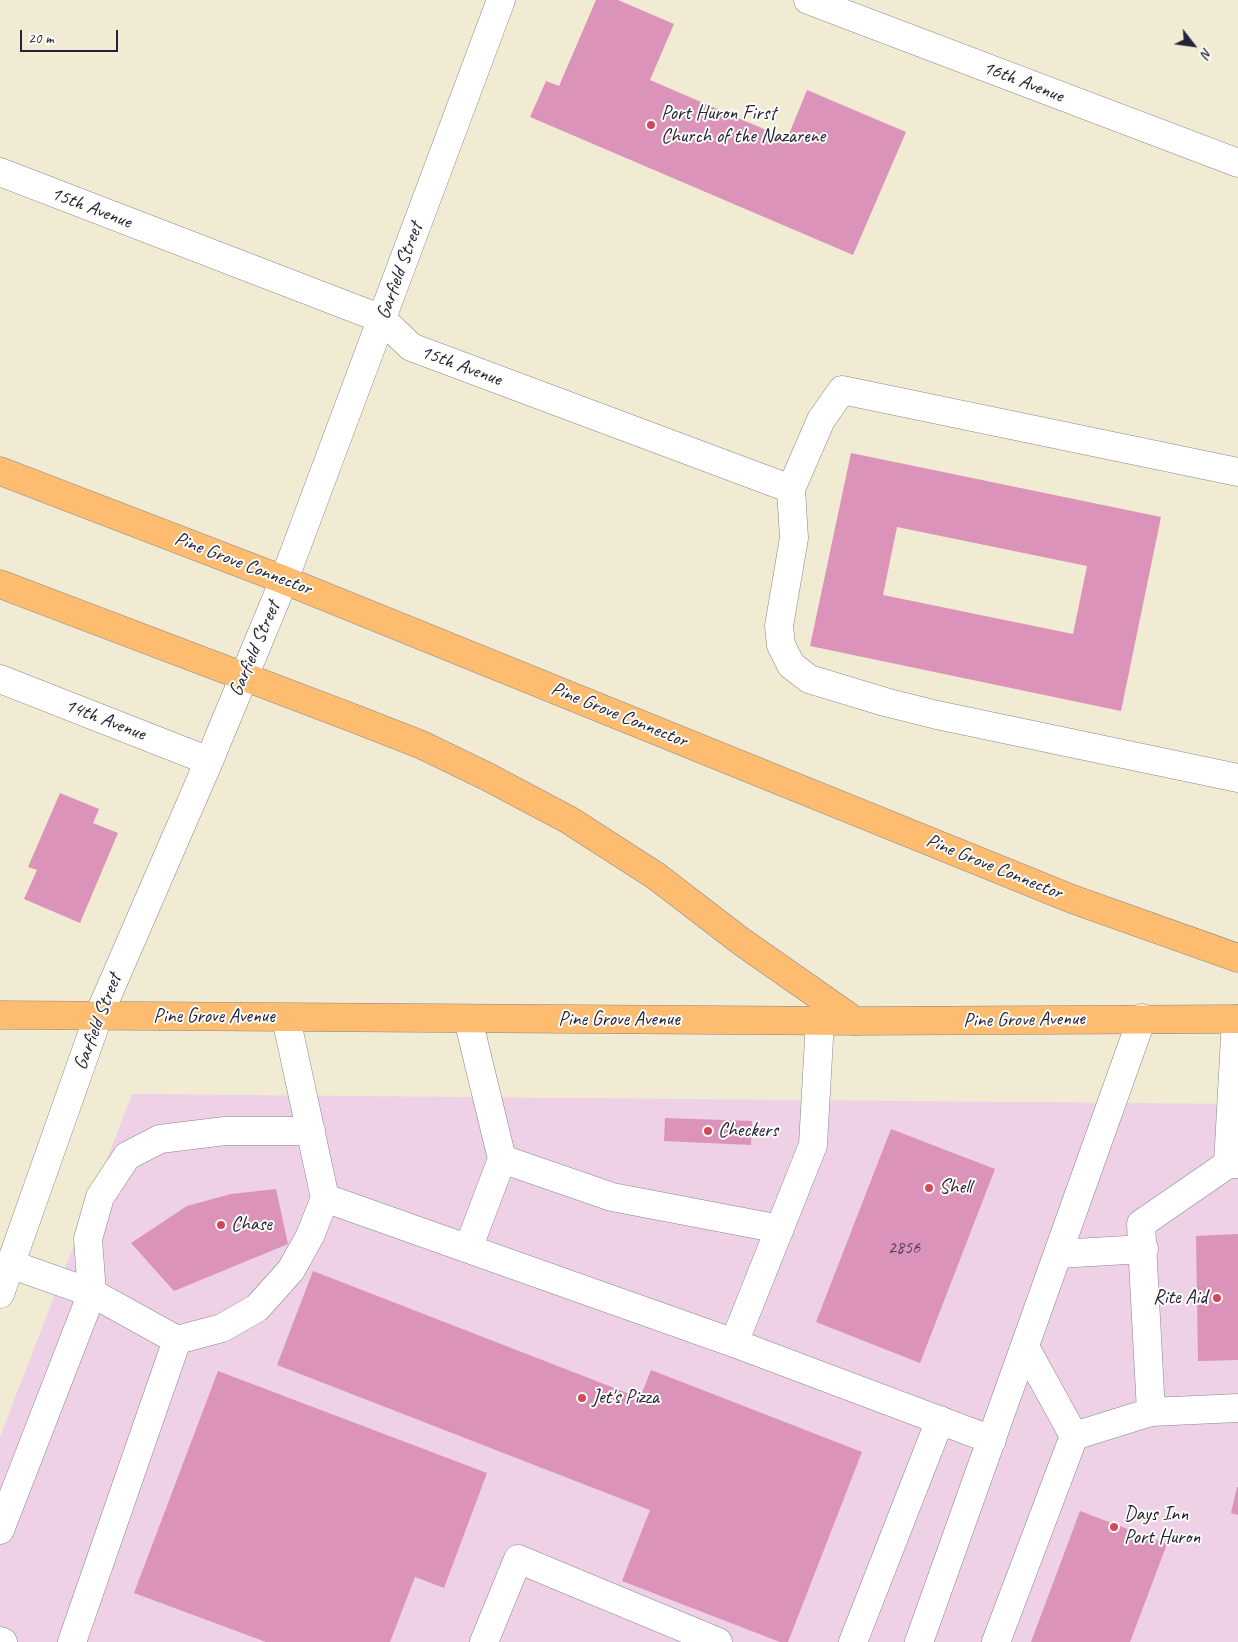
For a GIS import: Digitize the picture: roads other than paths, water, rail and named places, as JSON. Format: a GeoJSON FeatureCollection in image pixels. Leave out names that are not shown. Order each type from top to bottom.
{"type":"FeatureCollection","features":[{"type":"Feature","properties":{"kind":"main road","name":"Pine Grove Connector"},"geometry":{"type":"LineString","coordinates":[[0,471],[284,580],[1072,899],[1238,958]]}},
{"type":"Feature","properties":{"kind":"main road"},"geometry":{"type":"LineString","coordinates":[[0,584],[244,675],[422,745],[488,778],[569,820],[656,876],[742,942],[855,1021]]}},
{"type":"Feature","properties":{"kind":"main road","name":"Pine Grove Avenue"},"geometry":{"type":"LineString","coordinates":[[0,1015],[820,1021],[1237,1019]]}},
{"type":"Feature","properties":{"kind":"street","name":"Garfield Street"},"geometry":{"type":"LineString","coordinates":[[0,1294],[98,1017],[209,761],[284,580],[501,0]]}},
{"type":"Feature","properties":{"kind":"street","name":"16th Avenue"},"geometry":{"type":"LineString","coordinates":[[808,0],[1238,163]]}},
{"type":"Feature","properties":{"kind":"street","name":"15th Avenue"},"geometry":{"type":"LineString","coordinates":[[0,172],[382,319],[410,347],[791,489]]}},
{"type":"Feature","properties":{"kind":"street"},"geometry":{"type":"LineString","coordinates":[[1238,472],[842,390],[822,420],[791,489],[794,538],[779,626],[781,645],[791,665],[809,679],[884,702],[937,715],[1238,778]]}},
{"type":"Feature","properties":{"kind":"street","name":"14th Avenue"},"geometry":{"type":"LineString","coordinates":[[0,679],[209,761]]}},
{"type":"Feature","properties":{"kind":"street"},"geometry":{"type":"LineString","coordinates":[[10,1264],[92,1293],[177,1340],[222,1328],[257,1308],[291,1270],[310,1236],[325,1198],[286,1018]]}},
{"type":"Feature","properties":{"kind":"street"},"geometry":{"type":"LineString","coordinates":[[919,1642],[1142,1018]]}},
{"type":"Feature","properties":{"kind":"street"},"geometry":{"type":"LineString","coordinates":[[468,1019],[502,1160],[468,1249]]}},
{"type":"Feature","properties":{"kind":"street"},"geometry":{"type":"LineString","coordinates":[[1151,1412],[1144,1249],[1141,1224],[1233,1164],[1237,1019]]}},
{"type":"Feature","properties":{"kind":"street"},"geometry":{"type":"LineString","coordinates":[[734,1343],[813,1145],[820,1021]]}},
{"type":"Feature","properties":{"kind":"street"},"geometry":{"type":"LineString","coordinates":[[0,1530],[6,1496],[92,1293],[88,1239],[100,1197],[127,1156],[160,1139],[224,1131],[310,1131]]}},
{"type":"Feature","properties":{"kind":"street"},"geometry":{"type":"LineString","coordinates":[[502,1160],[612,1197],[780,1230]]}},
{"type":"Feature","properties":{"kind":"street"},"geometry":{"type":"LineString","coordinates":[[325,1198],[734,1343],[992,1440]]}},
{"type":"Feature","properties":{"kind":"street"},"geometry":{"type":"LineString","coordinates":[[1058,1254],[1144,1249]]}},
{"type":"Feature","properties":{"kind":"street"},"geometry":{"type":"LineString","coordinates":[[72,1642],[177,1340]]}},
{"type":"Feature","properties":{"kind":"street"},"geometry":{"type":"LineString","coordinates":[[996,1642],[1074,1436],[1025,1347]]}},
{"type":"Feature","properties":{"kind":"street"},"geometry":{"type":"LineString","coordinates":[[1074,1436],[1151,1412],[1238,1408]]}},
{"type":"Feature","properties":{"kind":"street"},"geometry":{"type":"LineString","coordinates":[[853,1642],[940,1420]]}},
{"type":"Feature","properties":{"kind":"street"},"geometry":{"type":"LineString","coordinates":[[484,1642],[518,1559],[703,1639]]}},
{"type":"Feature","properties":{"kind":"place","name":"Port Huron First Church of the Nazarene"},"geometry":{"type":"Point","coordinates":[651,125]}},
{"type":"Feature","properties":{"kind":"place","name":"Checkers"},"geometry":{"type":"Point","coordinates":[708,1131]}},
{"type":"Feature","properties":{"kind":"place","name":"Shell"},"geometry":{"type":"Point","coordinates":[929,1188]}},
{"type":"Feature","properties":{"kind":"place","name":"Chase"},"geometry":{"type":"Point","coordinates":[221,1225]}},
{"type":"Feature","properties":{"kind":"place","name":"Rite Aid"},"geometry":{"type":"Point","coordinates":[1217,1298]}},
{"type":"Feature","properties":{"kind":"place","name":"Jet's Pizza"},"geometry":{"type":"Point","coordinates":[582,1398]}},
{"type":"Feature","properties":{"kind":"place","name":"Days Inn Port Huron"},"geometry":{"type":"Point","coordinates":[1114,1527]}}]}
